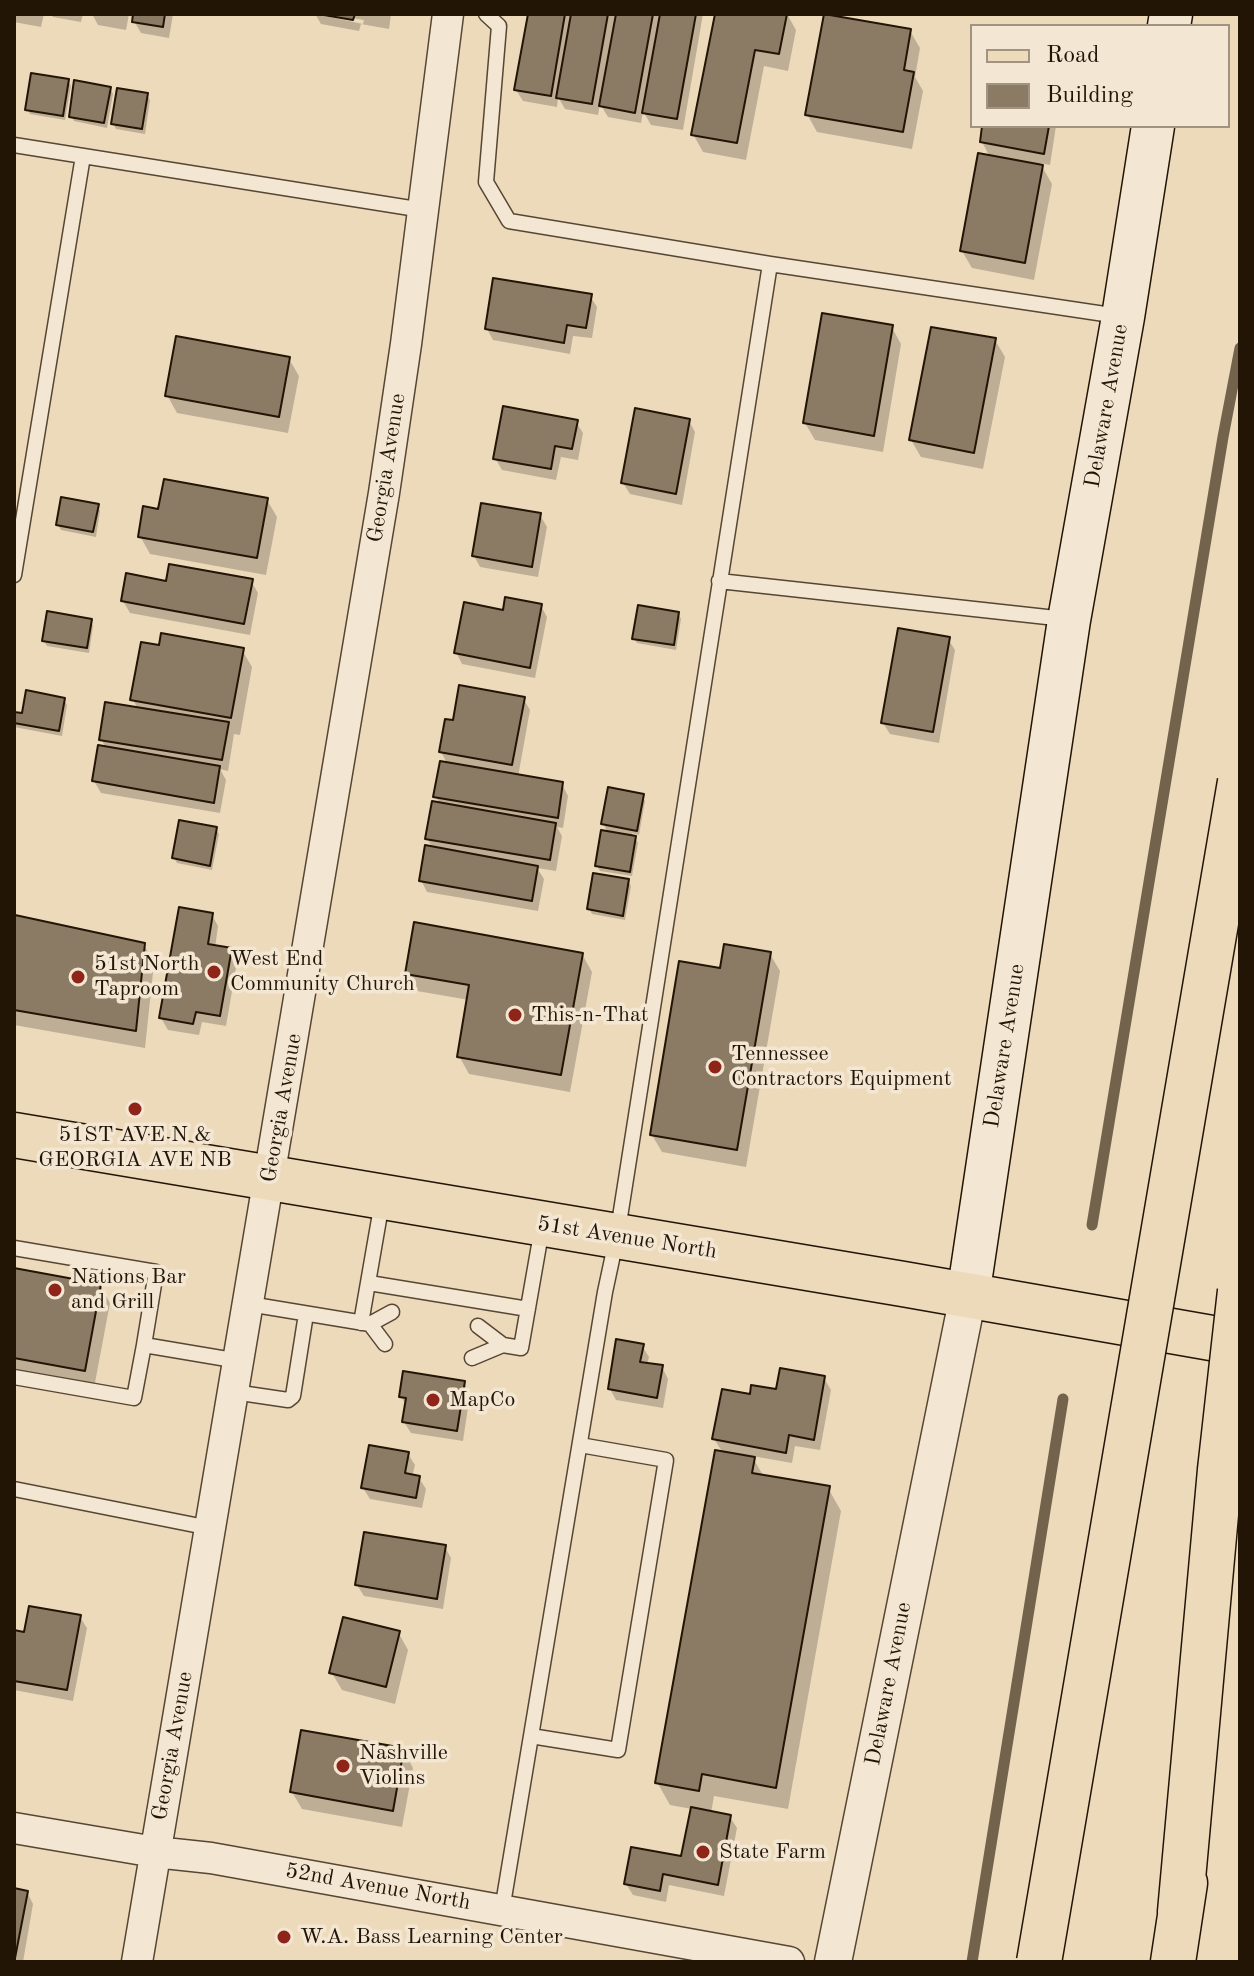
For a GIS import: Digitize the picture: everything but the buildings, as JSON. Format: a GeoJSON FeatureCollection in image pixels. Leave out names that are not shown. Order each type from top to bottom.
{"type":"FeatureCollection","features":[{"type":"Feature","properties":{"kind":"main road","name":"Delaware Avenue"},"geometry":{"type":"LineString","coordinates":[[968,1296],[1069,620],[1123,317],[1153,128]]}},
{"type":"Feature","properties":{"kind":"main road"},"geometry":{"type":"LineString","coordinates":[[1039,1962],[1240,782]]}},
{"type":"Feature","properties":{"kind":"main road","name":"51st Avenue North"},"geometry":{"type":"LineString","coordinates":[[14,1135],[1240,1343]]}},
{"type":"Feature","properties":{"kind":"main road"},"geometry":{"type":"LineString","coordinates":[[1180,1912],[1220,1470],[1240,1291]]}},
{"type":"Feature","properties":{"kind":"main road"},"geometry":{"type":"LineString","coordinates":[[1173,1962],[1240,1562]]}},
{"type":"Feature","properties":{"kind":"street","name":"Georgia Avenue"},"geometry":{"type":"LineString","coordinates":[[137,1962],[384,493],[448,14]]}},
{"type":"Feature","properties":{"kind":"street","name":"Delaware Avenue"},"geometry":{"type":"LineString","coordinates":[[833,1962],[968,1296]]}},
{"type":"Feature","properties":{"kind":"street","name":"52nd Avenue North"},"geometry":{"type":"LineString","coordinates":[[14,1828],[155,1852],[211,1858],[789,1962]]}},
{"type":"Feature","properties":{"kind":"lane"},"geometry":{"type":"LineString","coordinates":[[486,14],[499,26],[486,182],[509,221],[1123,317]]}},
{"type":"Feature","properties":{"kind":"lane"},"geometry":{"type":"LineString","coordinates":[[14,145],[423,210]]}},
{"type":"Feature","properties":{"kind":"lane"},"geometry":{"type":"LineString","coordinates":[[14,575],[83,156]]}},
{"type":"Feature","properties":{"kind":"lane"},"geometry":{"type":"LineString","coordinates":[[502,1910],[617,1236],[770,264]]}},
{"type":"Feature","properties":{"kind":"lane"},"geometry":{"type":"LineString","coordinates":[[719,581],[1069,620]]}},
{"type":"Feature","properties":{"kind":"lane"},"geometry":{"type":"LineString","coordinates":[[383,1198],[369,1283],[366,1323],[385,1344]]}},
{"type":"Feature","properties":{"kind":"lane"},"geometry":{"type":"LineString","coordinates":[[478,1326],[503,1345],[521,1348],[543,1224]]}},
{"type":"Feature","properties":{"kind":"lane"},"geometry":{"type":"LineString","coordinates":[[14,1248],[156,1272],[134,1398],[14,1377]]}},
{"type":"Feature","properties":{"kind":"lane"},"geometry":{"type":"LineString","coordinates":[[369,1283],[528,1309]]}},
{"type":"Feature","properties":{"kind":"lane"},"geometry":{"type":"LineString","coordinates":[[249,1304],[366,1323],[392,1312]]}},
{"type":"Feature","properties":{"kind":"lane"},"geometry":{"type":"LineString","coordinates":[[234,1392],[288,1400],[293,1396],[306,1314]]}},
{"type":"Feature","properties":{"kind":"lane"},"geometry":{"type":"LineString","coordinates":[[144,1345],[239,1361]]}},
{"type":"Feature","properties":{"kind":"lane"},"geometry":{"type":"LineString","coordinates":[[472,1358],[503,1345]]}},
{"type":"Feature","properties":{"kind":"lane"},"geometry":{"type":"LineString","coordinates":[[531,1736],[618,1750],[621,1734],[666,1460],[580,1445]]}},
{"type":"Feature","properties":{"kind":"lane"},"geometry":{"type":"LineString","coordinates":[[14,1489],[210,1528]]}},
{"type":"Feature","properties":{"kind":"waterway"},"geometry":{"type":"LineString","coordinates":[[1092,1225],[1240,348]]}},
{"type":"Feature","properties":{"kind":"waterway"},"geometry":{"type":"LineString","coordinates":[[972,1962],[1063,1399]]}},
{"type":"Feature","properties":{"kind":"place","name":"West End Community Church"},"geometry":{"type":"Point","coordinates":[214,972]}},
{"type":"Feature","properties":{"kind":"place","name":"51st North Taproom"},"geometry":{"type":"Point","coordinates":[78,977]}},
{"type":"Feature","properties":{"kind":"place","name":"This-n-That"},"geometry":{"type":"Point","coordinates":[515,1015]}},
{"type":"Feature","properties":{"kind":"place","name":"Tennessee Contractors Equipment"},"geometry":{"type":"Point","coordinates":[715,1067]}},
{"type":"Feature","properties":{"kind":"place","name":"51ST AVE N & GEORGIA AVE NB"},"geometry":{"type":"Point","coordinates":[135,1109]}},
{"type":"Feature","properties":{"kind":"place","name":"Nations Bar and Grill"},"geometry":{"type":"Point","coordinates":[55,1290]}},
{"type":"Feature","properties":{"kind":"place","name":"MapCo"},"geometry":{"type":"Point","coordinates":[433,1400]}},
{"type":"Feature","properties":{"kind":"place","name":"Nashville Violins"},"geometry":{"type":"Point","coordinates":[343,1766]}},
{"type":"Feature","properties":{"kind":"place","name":"State Farm"},"geometry":{"type":"Point","coordinates":[703,1852]}},
{"type":"Feature","properties":{"kind":"place","name":"W.A. Bass Learning Center"},"geometry":{"type":"Point","coordinates":[284,1937]}}]}
